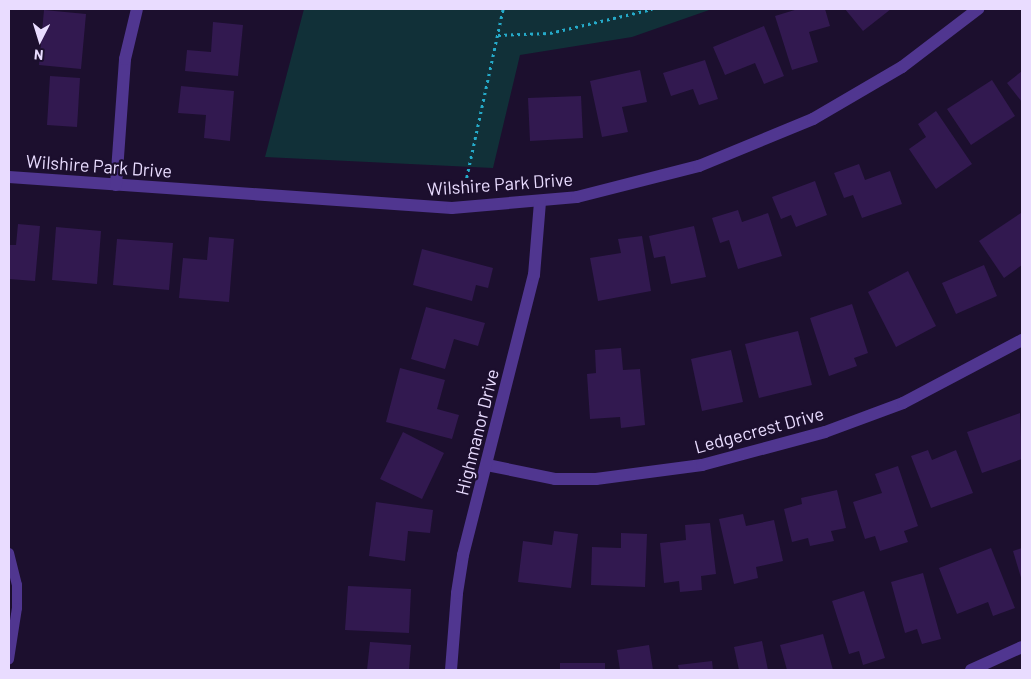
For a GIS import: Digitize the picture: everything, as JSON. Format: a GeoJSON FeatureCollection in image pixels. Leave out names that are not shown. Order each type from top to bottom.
{"type":"FeatureCollection","features":[{"type":"Feature","properties":{"kind":"street"},"geometry":{"type":"LineString","coordinates":[[116,185],[125,59],[137,9]]}},
{"type":"Feature","properties":{"kind":"street","name":"Wilshire Park Drive"},"geometry":{"type":"LineString","coordinates":[[9,177],[392,205],[460,208],[540,202],[631,186],[699,166],[752,146],[844,103],[902,67],[978,9]]}},
{"type":"Feature","properties":{"kind":"street","name":"Highmanor Drive"},"geometry":{"type":"LineString","coordinates":[[451,670],[458,583],[534,275],[540,202]]}},
{"type":"Feature","properties":{"kind":"street","name":"Ledgecrest Drive"},"geometry":{"type":"LineString","coordinates":[[487,465],[555,479],[596,480],[702,465],[825,432],[903,403],[1022,340]]}},
{"type":"Feature","properties":{"kind":"street"},"geometry":{"type":"LineString","coordinates":[[971,670],[1022,647]]}},
{"type":"Feature","properties":{"kind":"lane"},"geometry":{"type":"LineString","coordinates":[[9,554],[17,585],[9,659]]}},
{"type":"Feature","properties":{"kind":"path"},"geometry":{"type":"LineString","coordinates":[[460,208],[503,9]]}},
{"type":"Feature","properties":{"kind":"path"},"geometry":{"type":"LineString","coordinates":[[498,35],[550,33],[652,9]]}},
{"type":"Feature","properties":{"kind":"shaded area"},"geometry":{"type":"Polygon","coordinates":[[[304,9],[712,9],[632,37],[520,55],[493,168],[265,157],[304,9]]]}},
{"type":"Feature","properties":{"kind":"building"},"geometry":{"type":"Polygon","coordinates":[[[798,9],[825,9],[830,26],[809,32],[818,62],[792,70],[775,16],[798,9]]]}},
{"type":"Feature","properties":{"kind":"building"},"geometry":{"type":"Polygon","coordinates":[[[845,9],[891,9],[863,31],[845,9]]]}},
{"type":"Feature","properties":{"kind":"building"},"geometry":{"type":"Polygon","coordinates":[[[44,10],[86,14],[81,69],[39,65],[44,10]]]}},
{"type":"Feature","properties":{"kind":"building"},"geometry":{"type":"Polygon","coordinates":[[[213,22],[243,25],[238,76],[185,71],[187,50],[211,52],[213,22]]]}},
{"type":"Feature","properties":{"kind":"building"},"geometry":{"type":"Polygon","coordinates":[[[764,26],[784,76],[764,84],[755,63],[725,75],[713,47],[764,26]]]}},
{"type":"Feature","properties":{"kind":"building"},"geometry":{"type":"Polygon","coordinates":[[[705,60],[718,99],[699,105],[693,89],[671,96],[663,73],[705,60]]]}},
{"type":"Feature","properties":{"kind":"building"},"geometry":{"type":"Polygon","coordinates":[[[640,70],[647,102],[622,107],[628,132],[602,137],[590,81],[640,70]]]}},
{"type":"Feature","properties":{"kind":"building"},"geometry":{"type":"Polygon","coordinates":[[[1022,71],[1022,102],[1007,83],[1022,71]]]}},
{"type":"Feature","properties":{"kind":"building"},"geometry":{"type":"Polygon","coordinates":[[[50,76],[80,78],[77,127],[47,125],[50,76]]]}},
{"type":"Feature","properties":{"kind":"building"},"geometry":{"type":"Polygon","coordinates":[[[992,80],[1015,116],[971,145],[947,109],[992,80]]]}},
{"type":"Feature","properties":{"kind":"building"},"geometry":{"type":"Polygon","coordinates":[[[181,86],[234,91],[230,141],[204,138],[206,115],[178,113],[181,86]]]}},
{"type":"Feature","properties":{"kind":"building"},"geometry":{"type":"Polygon","coordinates":[[[581,96],[583,138],[530,141],[528,98],[581,96]]]}},
{"type":"Feature","properties":{"kind":"building"},"geometry":{"type":"Polygon","coordinates":[[[936,111],[972,164],[936,189],[909,149],[926,137],[918,124],[936,111]]]}},
{"type":"Feature","properties":{"kind":"building"},"geometry":{"type":"Polygon","coordinates":[[[859,164],[865,180],[890,171],[902,204],[862,218],[853,195],[844,198],[834,173],[859,164]]]}},
{"type":"Feature","properties":{"kind":"building"},"geometry":{"type":"Polygon","coordinates":[[[815,181],[827,215],[796,227],[791,215],[781,219],[772,197],[815,181]]]}},
{"type":"Feature","properties":{"kind":"building"},"geometry":{"type":"Polygon","coordinates":[[[738,210],[742,222],[768,213],[782,256],[738,269],[729,240],[720,243],[712,218],[738,210]]]}},
{"type":"Feature","properties":{"kind":"building"},"geometry":{"type":"Polygon","coordinates":[[[1021,213],[1022,265],[1004,278],[979,241],[1021,213]]]}},
{"type":"Feature","properties":{"kind":"building"},"geometry":{"type":"Polygon","coordinates":[[[18,224],[40,226],[35,281],[9,279],[9,245],[16,245],[18,224]]]}},
{"type":"Feature","properties":{"kind":"building"},"geometry":{"type":"Polygon","coordinates":[[[694,226],[706,277],[671,284],[665,256],[654,258],[649,236],[694,226]]]}},
{"type":"Feature","properties":{"kind":"building"},"geometry":{"type":"Polygon","coordinates":[[[56,227],[101,231],[97,284],[52,280],[56,227]]]}},
{"type":"Feature","properties":{"kind":"building"},"geometry":{"type":"Polygon","coordinates":[[[642,236],[651,291],[598,301],[590,258],[621,253],[618,239],[642,236]]]}},
{"type":"Feature","properties":{"kind":"building"},"geometry":{"type":"Polygon","coordinates":[[[209,237],[234,239],[229,302],[179,298],[183,258],[207,260],[209,237]]]}},
{"type":"Feature","properties":{"kind":"building"},"geometry":{"type":"Polygon","coordinates":[[[117,239],[173,243],[169,290],[113,285],[117,239]]]}},
{"type":"Feature","properties":{"kind":"building"},"geometry":{"type":"Polygon","coordinates":[[[422,249],[493,268],[488,288],[476,285],[472,301],[413,285],[422,249]]]}},
{"type":"Feature","properties":{"kind":"building"},"geometry":{"type":"Polygon","coordinates":[[[984,265],[997,296],[956,314],[942,283],[984,265]]]}},
{"type":"Feature","properties":{"kind":"building"},"geometry":{"type":"Polygon","coordinates":[[[908,271],[936,326],[896,347],[868,292],[908,271]]]}},
{"type":"Feature","properties":{"kind":"building"},"geometry":{"type":"Polygon","coordinates":[[[852,304],[868,353],[854,358],[857,366],[829,376],[810,318],[852,304]]]}},
{"type":"Feature","properties":{"kind":"building"},"geometry":{"type":"Polygon","coordinates":[[[426,307],[485,323],[478,346],[454,339],[445,369],[411,359],[426,307]]]}},
{"type":"Feature","properties":{"kind":"building"},"geometry":{"type":"Polygon","coordinates":[[[798,331],[812,385],[759,398],[745,344],[798,331]]]}},
{"type":"Feature","properties":{"kind":"building"},"geometry":{"type":"Polygon","coordinates":[[[621,348],[623,370],[640,369],[645,425],[621,428],[620,417],[590,419],[587,374],[596,373],[595,350],[621,348]]]}},
{"type":"Feature","properties":{"kind":"building"},"geometry":{"type":"Polygon","coordinates":[[[731,350],[743,402],[702,411],[691,359],[731,350]]]}},
{"type":"Feature","properties":{"kind":"building"},"geometry":{"type":"Polygon","coordinates":[[[400,368],[445,380],[437,409],[459,415],[452,439],[386,422],[400,368]]]}},
{"type":"Feature","properties":{"kind":"building"},"geometry":{"type":"Polygon","coordinates":[[[1020,413],[1022,459],[982,473],[967,432],[1020,413]]]}},
{"type":"Feature","properties":{"kind":"building"},"geometry":{"type":"Polygon","coordinates":[[[403,432],[444,453],[422,499],[380,479],[403,432]]]}},
{"type":"Feature","properties":{"kind":"building"},"geometry":{"type":"Polygon","coordinates":[[[928,450],[932,460],[956,450],[973,493],[931,508],[911,456],[928,450]]]}},
{"type":"Feature","properties":{"kind":"building"},"geometry":{"type":"Polygon","coordinates":[[[898,466],[918,526],[904,531],[908,542],[880,551],[875,536],[865,539],[853,502],[882,493],[875,474],[898,466]]]}},
{"type":"Feature","properties":{"kind":"building"},"geometry":{"type":"Polygon","coordinates":[[[837,490],[846,528],[831,531],[834,541],[810,546],[808,538],[792,542],[784,509],[802,504],[801,498],[837,490]]]}},
{"type":"Feature","properties":{"kind":"building"},"geometry":{"type":"Polygon","coordinates":[[[376,502],[433,510],[430,533],[408,531],[405,561],[369,556],[376,502]]]}},
{"type":"Feature","properties":{"kind":"building"},"geometry":{"type":"Polygon","coordinates":[[[743,514],[746,526],[774,520],[783,561],[756,567],[758,578],[734,584],[719,519],[743,514]]]}},
{"type":"Feature","properties":{"kind":"building"},"geometry":{"type":"Polygon","coordinates":[[[710,523],[716,574],[701,576],[702,590],[680,592],[679,581],[664,583],[660,543],[686,540],[685,525],[710,523]]]}},
{"type":"Feature","properties":{"kind":"building"},"geometry":{"type":"Polygon","coordinates":[[[554,531],[578,534],[571,588],[518,582],[523,541],[552,545],[554,531]]]}},
{"type":"Feature","properties":{"kind":"building"},"geometry":{"type":"Polygon","coordinates":[[[621,533],[647,534],[645,587],[591,585],[592,547],[621,548],[621,533]]]}},
{"type":"Feature","properties":{"kind":"building"},"geometry":{"type":"Polygon","coordinates":[[[991,548],[1015,608],[993,616],[988,602],[957,614],[939,568],[991,548]]]}},
{"type":"Feature","properties":{"kind":"building"},"geometry":{"type":"Polygon","coordinates":[[[1022,548],[1022,581],[1013,551],[1022,548]]]}},
{"type":"Feature","properties":{"kind":"building"},"geometry":{"type":"Polygon","coordinates":[[[923,573],[941,639],[922,644],[917,629],[905,633],[891,582],[923,573]]]}},
{"type":"Feature","properties":{"kind":"building"},"geometry":{"type":"Polygon","coordinates":[[[348,586],[411,589],[409,633],[345,630],[348,586]]]}},
{"type":"Feature","properties":{"kind":"building"},"geometry":{"type":"Polygon","coordinates":[[[864,591],[885,658],[863,665],[859,651],[849,654],[832,601],[864,591]]]}},
{"type":"Feature","properties":{"kind":"building"},"geometry":{"type":"Polygon","coordinates":[[[823,634],[833,670],[787,670],[780,645],[823,634]]]}},
{"type":"Feature","properties":{"kind":"building"},"geometry":{"type":"Polygon","coordinates":[[[762,641],[768,670],[739,670],[734,647],[762,641]]]}},
{"type":"Feature","properties":{"kind":"building"},"geometry":{"type":"Polygon","coordinates":[[[370,642],[411,645],[409,670],[367,670],[370,642]]]}},
{"type":"Feature","properties":{"kind":"building"},"geometry":{"type":"Polygon","coordinates":[[[649,645],[653,670],[620,670],[617,650],[649,645]]]}},
{"type":"Feature","properties":{"kind":"building"},"geometry":{"type":"Polygon","coordinates":[[[712,661],[713,670],[679,670],[678,665],[712,661]]]}},
{"type":"Feature","properties":{"kind":"building"},"geometry":{"type":"Polygon","coordinates":[[[560,663],[605,663],[605,670],[560,670],[560,663]]]}}]}
